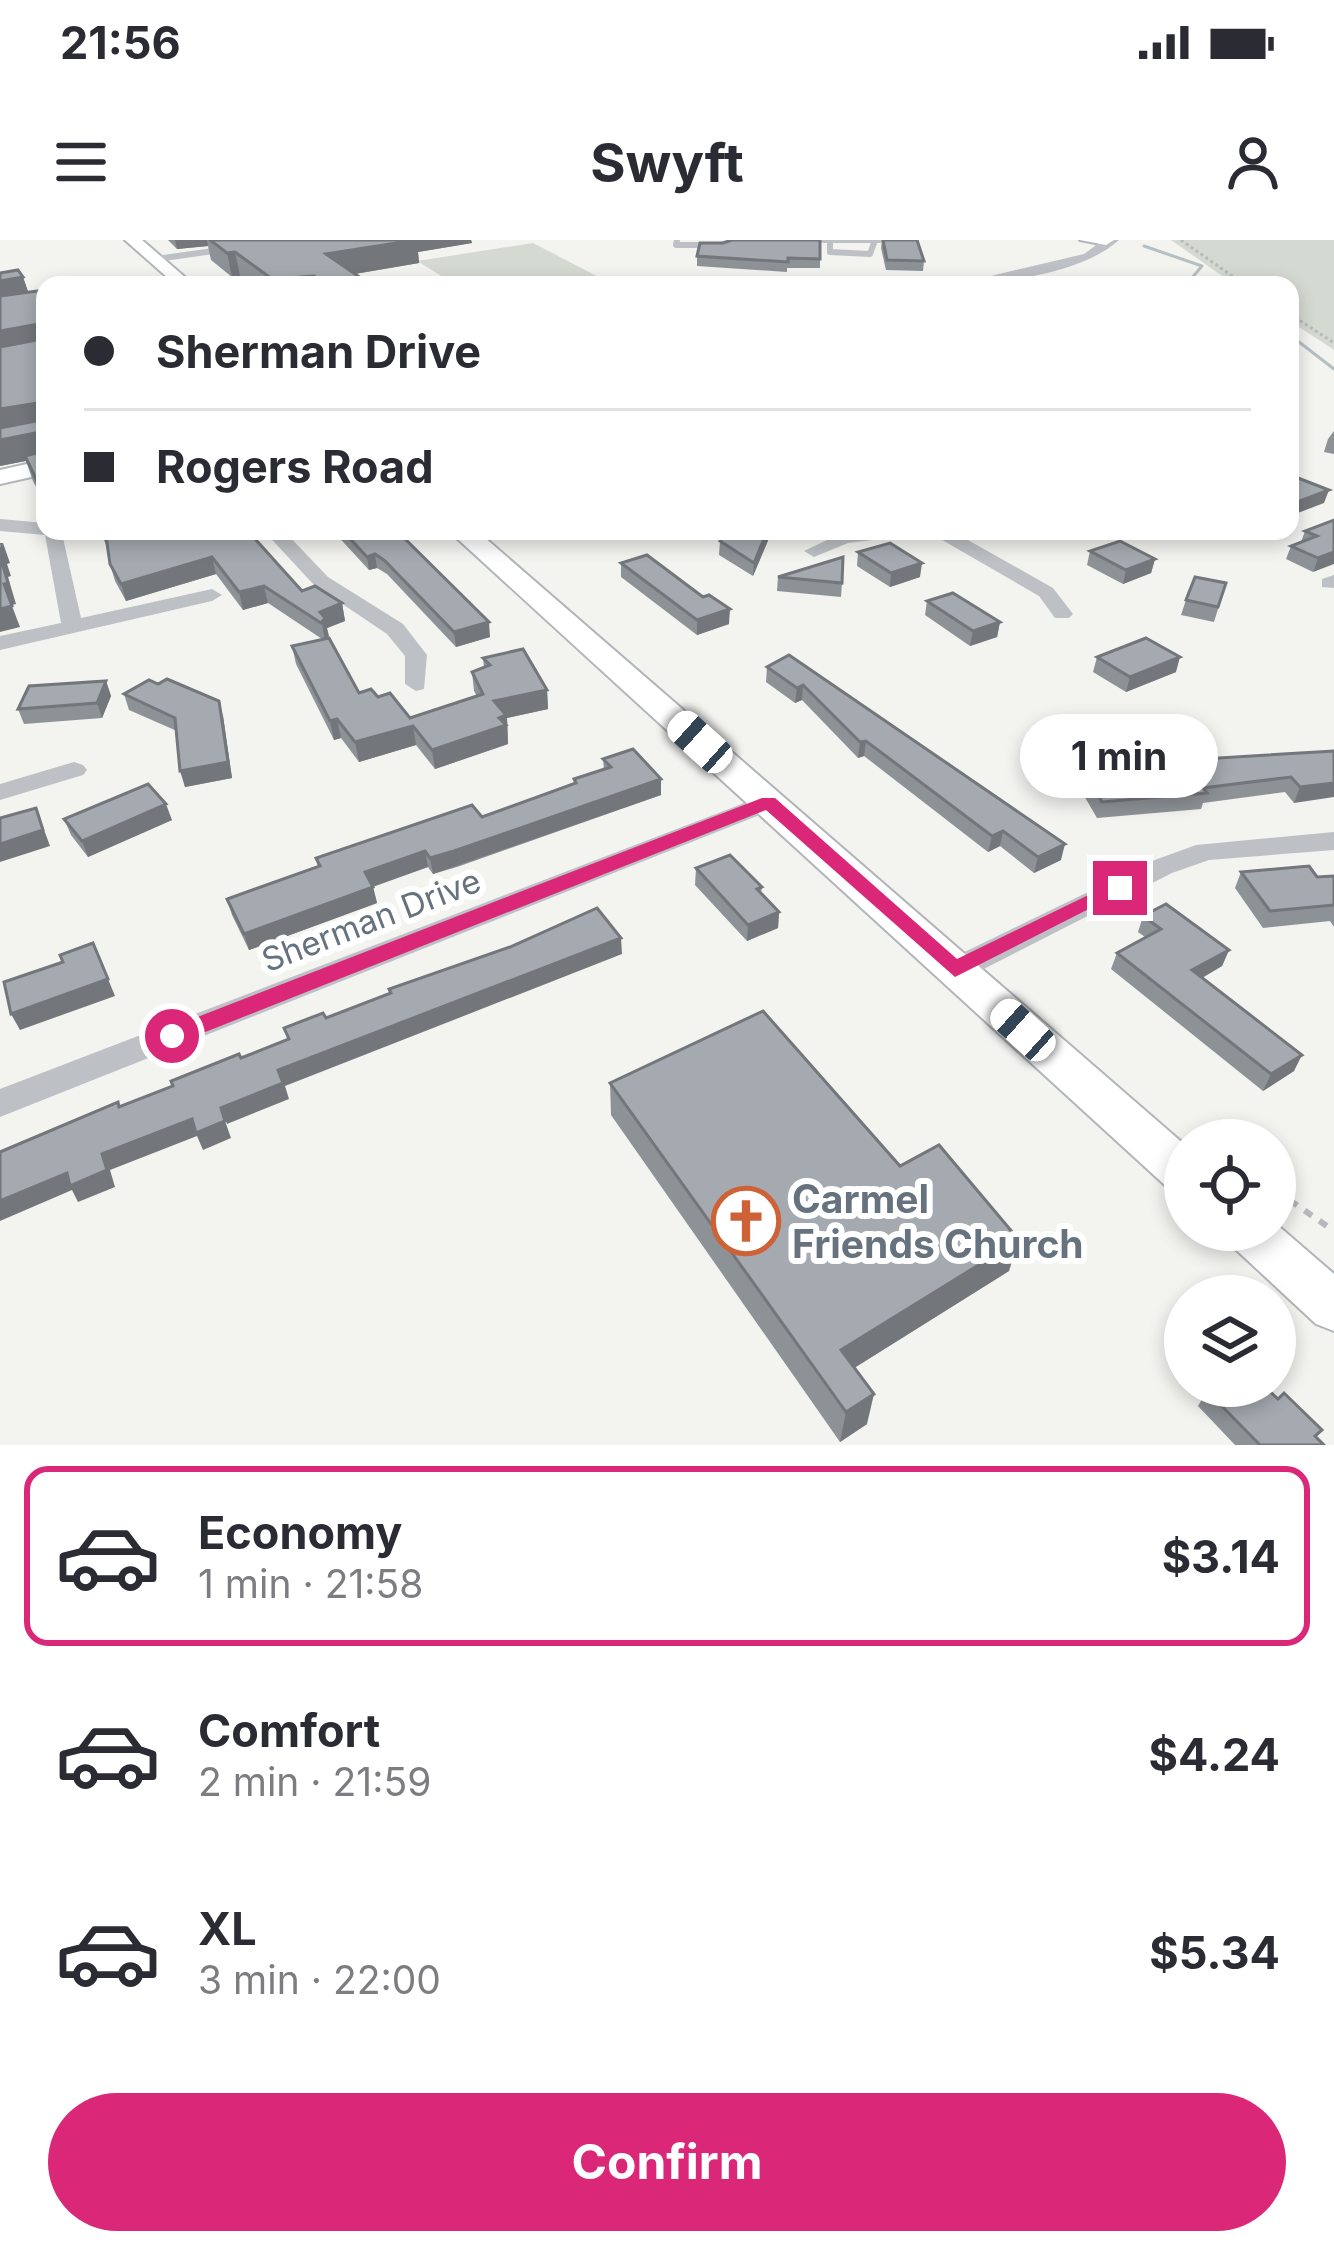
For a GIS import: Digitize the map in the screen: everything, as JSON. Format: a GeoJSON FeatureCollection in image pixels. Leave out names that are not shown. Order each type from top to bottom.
{"type":"FeatureCollection","features":[{"type":"Feature","properties":{"kind":"main road"},"geometry":{"type":"LineString","coordinates":[[133,240],[176,276]]}},
{"type":"Feature","properties":{"kind":"main road"},"geometry":{"type":"LineString","coordinates":[[1088,240],[1109,240]]}},
{"type":"Feature","properties":{"kind":"main road"},"geometry":{"type":"LineString","coordinates":[[0,481],[36,473]]}},
{"type":"Feature","properties":{"kind":"main road"},"geometry":{"type":"LineString","coordinates":[[472,540],[1164,1155]]}},
{"type":"Feature","properties":{"kind":"main road"},"geometry":{"type":"LineString","coordinates":[[1271,1251],[1334,1307]]}},
{"type":"Feature","properties":{"kind":"street"},"geometry":{"type":"LineString","coordinates":[[1068,240],[1081,248],[1075,260]]}},
{"type":"Feature","properties":{"kind":"street"},"geometry":{"type":"LineString","coordinates":[[1002,276],[1089,256],[1109,240]]}},
{"type":"Feature","properties":{"kind":"street"},"geometry":{"type":"LineString","coordinates":[[0,525],[36,528]]}},
{"type":"Feature","properties":{"kind":"street"},"geometry":{"type":"LineString","coordinates":[[53,540],[72,625]]}},
{"type":"Feature","properties":{"kind":"street"},"geometry":{"type":"LineString","coordinates":[[282,540],[321,581],[395,629],[416,655],[416,684]]}},
{"type":"Feature","properties":{"kind":"street"},"geometry":{"type":"LineString","coordinates":[[814,551],[839,540]]}},
{"type":"Feature","properties":{"kind":"street"},"geometry":{"type":"LineString","coordinates":[[954,540],[1046,592],[1061,614]]}},
{"type":"Feature","properties":{"kind":"street"},"geometry":{"type":"LineString","coordinates":[[0,644],[212,595]]}},
{"type":"Feature","properties":{"kind":"street"},"geometry":{"type":"LineString","coordinates":[[0,792],[74,770]]}},
{"type":"Feature","properties":{"kind":"street","name":"Sherman Drive"},"geometry":{"type":"LineString","coordinates":[[0,1103],[768,802]]}},
{"type":"Feature","properties":{"kind":"street"},"geometry":{"type":"LineString","coordinates":[[955,970],[1162,867],[1206,851],[1334,841]]}},
{"type":"Feature","properties":{"kind":"lane"},"geometry":{"type":"LineString","coordinates":[[676,240],[676,245],[738,240]]}},
{"type":"Feature","properties":{"kind":"lane"},"geometry":{"type":"LineString","coordinates":[[874,243],[870,254],[849,256],[830,252],[826,240],[910,240]]}},
{"type":"Feature","properties":{"kind":"lane"},"geometry":{"type":"LineString","coordinates":[[156,260],[242,247]]}},
{"type":"Feature","properties":{"kind":"path"},"geometry":{"type":"LineString","coordinates":[[1181,240],[1232,276]]}},
{"type":"Feature","properties":{"kind":"path"},"geometry":{"type":"LineString","coordinates":[[1299,320],[1334,343]]}},
{"type":"Feature","properties":{"kind":"path"},"geometry":{"type":"LineString","coordinates":[[1296,1205],[1334,1232]]}},
{"type":"Feature","properties":{"kind":"shaded area"},"geometry":{"type":"Polygon","coordinates":[[[1171,240],[1334,240],[1334,350],[1299,327],[1299,276],[1222,276],[1171,240]]]}},
{"type":"Feature","properties":{"kind":"shaded area"},"geometry":{"type":"Polygon","coordinates":[[[533,243],[597,276],[441,276],[417,261],[533,243]]]}},
{"type":"Feature","properties":{"kind":"building"},"geometry":{"type":"Polygon","coordinates":[[[210,240],[416,240],[326,254],[358,276],[268,276],[235,252],[227,253],[210,240]]]}},
{"type":"Feature","properties":{"kind":"building"},"geometry":{"type":"Polygon","coordinates":[[[820,240],[820,259],[788,258],[788,262],[697,256],[700,243],[820,240]]]}},
{"type":"Feature","properties":{"kind":"building"},"geometry":{"type":"Polygon","coordinates":[[[883,240],[917,240],[924,261],[887,260],[883,240]]]}},
{"type":"Feature","properties":{"kind":"building"},"geometry":{"type":"Polygon","coordinates":[[[18,270],[23,277],[0,281],[0,273],[18,270]]]}},
{"type":"Feature","properties":{"kind":"building"},"geometry":{"type":"Polygon","coordinates":[[[36,291],[36,324],[0,331],[0,296],[36,291]]]}},
{"type":"Feature","properties":{"kind":"building"},"geometry":{"type":"Polygon","coordinates":[[[36,340],[36,403],[0,409],[0,347],[36,340]]]}},
{"type":"Feature","properties":{"kind":"building"},"geometry":{"type":"Polygon","coordinates":[[[36,421],[36,433],[0,440],[0,428],[36,421]]]}},
{"type":"Feature","properties":{"kind":"building"},"geometry":{"type":"Polygon","coordinates":[[[36,453],[36,479],[25,456],[36,453]]]}},
{"type":"Feature","properties":{"kind":"building"},"geometry":{"type":"Polygon","coordinates":[[[1299,478],[1329,490],[1299,501],[1299,478]]]}},
{"type":"Feature","properties":{"kind":"building"},"geometry":{"type":"Polygon","coordinates":[[[1334,520],[1334,552],[1318,558],[1291,546],[1317,536],[1305,531],[1334,520]]]}},
{"type":"Feature","properties":{"kind":"building"},"geometry":{"type":"Polygon","coordinates":[[[107,540],[256,540],[302,591],[315,586],[342,603],[320,612],[325,618],[321,623],[264,586],[239,592],[212,557],[121,584],[110,564],[107,540]]]}},
{"type":"Feature","properties":{"kind":"building"},"geometry":{"type":"Polygon","coordinates":[[[351,540],[406,540],[489,622],[454,632],[385,561],[375,554],[367,557],[351,540]]]}},
{"type":"Feature","properties":{"kind":"building"},"geometry":{"type":"Polygon","coordinates":[[[720,540],[763,540],[754,563],[720,540]]]}},
{"type":"Feature","properties":{"kind":"building"},"geometry":{"type":"Polygon","coordinates":[[[1120,541],[1155,559],[1126,570],[1090,551],[1120,541]]]}},
{"type":"Feature","properties":{"kind":"building"},"geometry":{"type":"Polygon","coordinates":[[[890,543],[922,563],[891,573],[858,552],[890,543]]]}},
{"type":"Feature","properties":{"kind":"building"},"geometry":{"type":"Polygon","coordinates":[[[647,555],[703,597],[709,595],[730,609],[697,620],[621,563],[647,555]]]}},
{"type":"Feature","properties":{"kind":"building"},"geometry":{"type":"Polygon","coordinates":[[[0,556],[12,606],[0,609],[0,556]]]}},
{"type":"Feature","properties":{"kind":"building"},"geometry":{"type":"Polygon","coordinates":[[[843,557],[842,583],[778,577],[843,557]]]}},
{"type":"Feature","properties":{"kind":"building"},"geometry":{"type":"Polygon","coordinates":[[[1195,577],[1226,583],[1218,607],[1186,600],[1195,577]]]}},
{"type":"Feature","properties":{"kind":"building"},"geometry":{"type":"Polygon","coordinates":[[[953,593],[1000,622],[973,631],[927,601],[953,593]]]}},
{"type":"Feature","properties":{"kind":"building"},"geometry":{"type":"Polygon","coordinates":[[[329,638],[359,693],[371,689],[378,697],[390,693],[410,718],[483,694],[472,672],[490,665],[483,658],[523,649],[547,690],[494,701],[506,715],[499,718],[506,725],[432,750],[413,726],[355,742],[337,719],[330,721],[292,646],[329,638]]]}},
{"type":"Feature","properties":{"kind":"building"},"geometry":{"type":"Polygon","coordinates":[[[1146,638],[1180,657],[1130,677],[1097,657],[1146,638]]]}},
{"type":"Feature","properties":{"kind":"building"},"geometry":{"type":"Polygon","coordinates":[[[789,655],[1065,844],[1038,857],[1003,831],[992,836],[866,741],[860,742],[803,685],[797,688],[767,667],[789,655]]]}},
{"type":"Feature","properties":{"kind":"building"},"geometry":{"type":"Polygon","coordinates":[[[167,679],[219,701],[228,762],[180,771],[175,718],[124,694],[149,680],[158,684],[167,679]]]}},
{"type":"Feature","properties":{"kind":"building"},"geometry":{"type":"Polygon","coordinates":[[[106,681],[97,703],[18,709],[29,686],[106,681]]]}},
{"type":"Feature","properties":{"kind":"building"},"geometry":{"type":"Polygon","coordinates":[[[633,749],[661,779],[454,851],[430,858],[425,851],[365,872],[373,887],[244,934],[227,899],[320,866],[316,858],[472,805],[482,817],[576,783],[574,779],[611,767],[603,759],[633,749]]]}},
{"type":"Feature","properties":{"kind":"building"},"geometry":{"type":"Polygon","coordinates":[[[1334,751],[1334,783],[1300,787],[1291,777],[1203,788],[1207,793],[1102,802],[1083,772],[1155,767],[1152,762],[1334,751]]]}},
{"type":"Feature","properties":{"kind":"building"},"geometry":{"type":"Polygon","coordinates":[[[148,784],[166,804],[82,841],[64,819],[148,784]]]}},
{"type":"Feature","properties":{"kind":"building"},"geometry":{"type":"Polygon","coordinates":[[[36,808],[43,830],[0,844],[0,818],[36,808]]]}},
{"type":"Feature","properties":{"kind":"building"},"geometry":{"type":"Polygon","coordinates":[[[730,855],[779,912],[748,925],[696,868],[730,855]]]}},
{"type":"Feature","properties":{"kind":"building"},"geometry":{"type":"Polygon","coordinates":[[[1309,866],[1317,877],[1334,876],[1334,905],[1270,911],[1241,872],[1309,866]]]}},
{"type":"Feature","properties":{"kind":"building"},"geometry":{"type":"Polygon","coordinates":[[[1166,904],[1229,950],[1192,970],[1302,1055],[1271,1074],[1117,953],[1161,929],[1143,916],[1166,904]]]}},
{"type":"Feature","properties":{"kind":"building"},"geometry":{"type":"Polygon","coordinates":[[[597,908],[621,938],[278,1070],[283,1083],[221,1108],[225,1121],[196,1133],[192,1119],[102,1154],[107,1170],[70,1186],[67,1173],[0,1201],[0,1152],[118,1102],[119,1107],[173,1086],[171,1081],[239,1054],[241,1058],[289,1039],[284,1028],[323,1013],[326,1018],[597,908]]]}},
{"type":"Feature","properties":{"kind":"building"},"geometry":{"type":"Polygon","coordinates":[[[93,943],[108,979],[11,1014],[4,982],[63,962],[60,955],[93,943]]]}},
{"type":"Feature","properties":{"kind":"building"},"geometry":{"type":"Polygon","coordinates":[[[763,1011],[900,1166],[939,1145],[1019,1240],[841,1350],[874,1394],[846,1412],[610,1083],[763,1011]]]}},
{"type":"Feature","properties":{"kind":"building"},"geometry":{"type":"Polygon","coordinates":[[[1296,1405],[1322,1430],[1315,1436],[1324,1445],[1260,1445],[1223,1407],[1296,1405]]]}},
{"type":"Feature","properties":{"kind":"waterway"},"geometry":{"type":"LineString","coordinates":[[1144,246],[1202,266],[1194,276]]}},
{"type":"Feature","properties":{"kind":"waterway"},"geometry":{"type":"LineString","coordinates":[[1299,342],[1334,369]]}},
{"type":"Feature","properties":{"kind":"place","name":"Carmel Friends Church"},"geometry":{"type":"Point","coordinates":[746,1221]}},
{"type":"Feature","properties":{"kind":"route"},"geometry":{"type":"LineString","coordinates":[[172,1036],[768,802],[955,970],[1120,888]]}}]}
